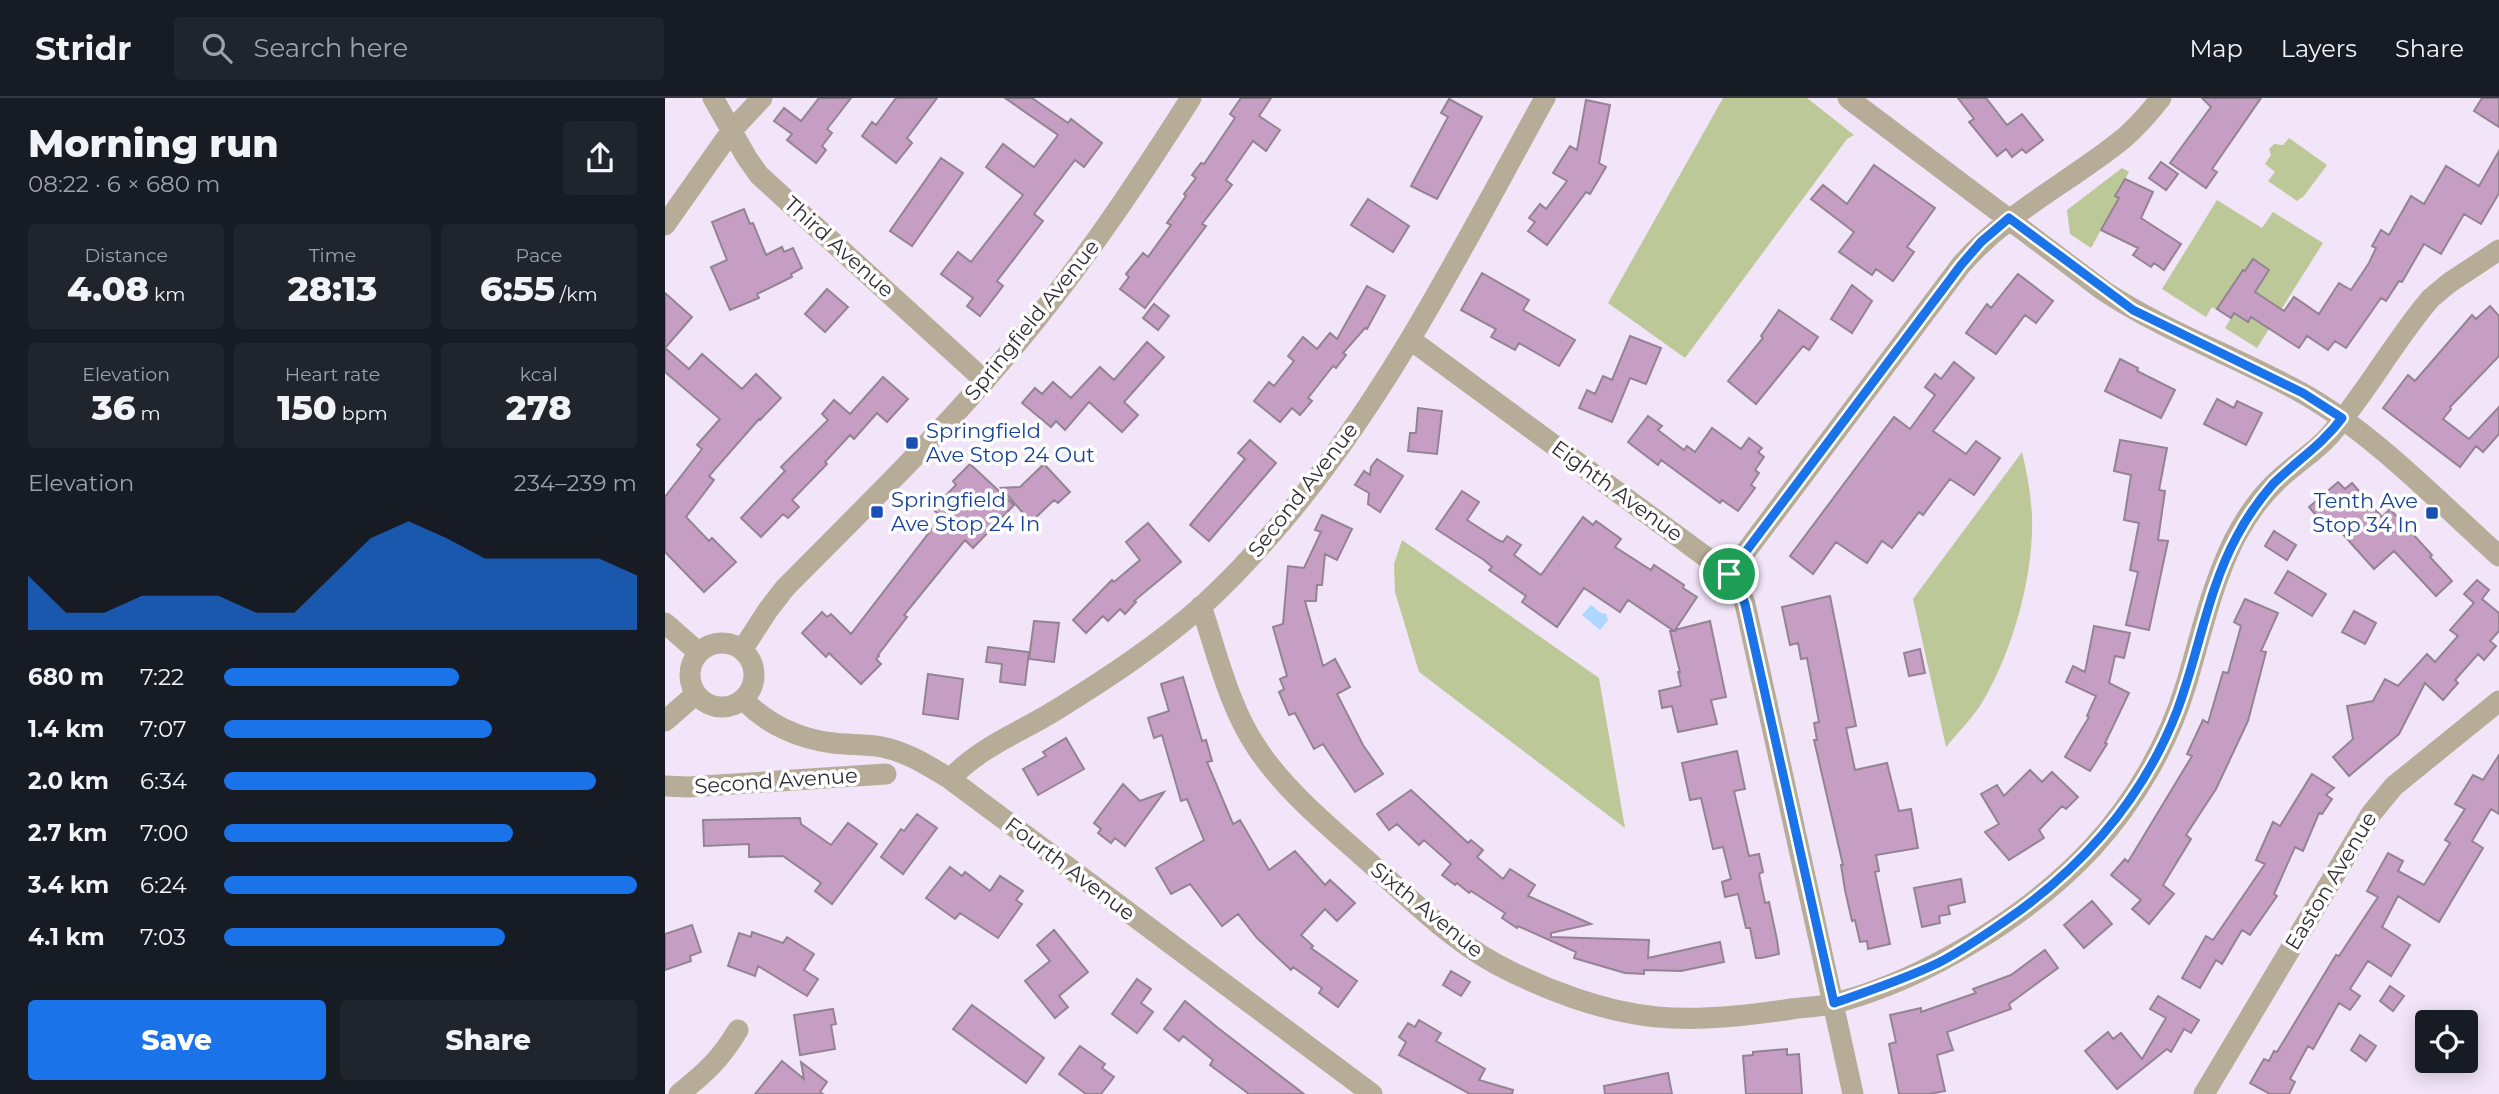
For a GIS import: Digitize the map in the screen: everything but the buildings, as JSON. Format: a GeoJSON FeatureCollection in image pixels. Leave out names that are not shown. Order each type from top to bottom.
{"type":"FeatureCollection","features":[{"type":"Feature","properties":{"kind":"street","name":"Third Avenue"},"geometry":{"type":"LineString","coordinates":[[713,98],[759,175],[985,381]]}},
{"type":"Feature","properties":{"kind":"street"},"geometry":{"type":"LineString","coordinates":[[665,225],[732,130],[762,98]]}},
{"type":"Feature","properties":{"kind":"street","name":"Springfield Avenue"},"geometry":{"type":"LineString","coordinates":[[742,650],[785,589],[985,381],[1067,281],[1112,221],[1191,98]]}},
{"type":"Feature","properties":{"kind":"street","name":"Second Avenue"},"geometry":{"type":"LineString","coordinates":[[950,779],[977,754],[1054,712],[1103,680],[1201,606],[1260,548],[1304,495],[1372,401],[1411,340],[1545,98]]}},
{"type":"Feature","properties":{"kind":"street"},"geometry":{"type":"LineString","coordinates":[[1848,98],[2133,310],[2303,393],[2342,418],[2499,556]]}},
{"type":"Feature","properties":{"kind":"street"},"geometry":{"type":"LineString","coordinates":[[1729,574],[1981,242],[2009,218],[2126,137],[2161,98]]}},
{"type":"Feature","properties":{"kind":"street","name":"Sixth Avenue"},"geometry":{"type":"LineString","coordinates":[[1201,606],[1242,721],[1255,746],[1275,773],[1304,803],[1414,903],[1492,962],[1567,996],[1653,1017],[1747,1016],[1834,1003],[1938,963],[1976,941],[2061,879],[2092,848],[2119,817],[2159,751],[2177,712],[2219,574],[2253,509],[2274,483],[2329,435],[2431,298],[2499,250]]}},
{"type":"Feature","properties":{"kind":"street","name":"Eighth Avenue"},"geometry":{"type":"LineString","coordinates":[[1411,340],[1729,574],[1737,584],[1745,604],[1853,1094]]}},
{"type":"Feature","properties":{"kind":"street"},"geometry":{"type":"LineString","coordinates":[[665,623],[698,652]]}},
{"type":"Feature","properties":{"kind":"street"},"geometry":{"type":"LineString","coordinates":[[715,643],[734,645],[742,650],[748,657],[754,675],[753,684],[743,699],[725,707],[715,706],[706,703],[696,694],[689,673],[698,652],[715,643]]}},
{"type":"Feature","properties":{"kind":"street"},"geometry":{"type":"LineString","coordinates":[[665,721],[696,694]]}},
{"type":"Feature","properties":{"kind":"street","name":"Fourth Avenue"},"geometry":{"type":"LineString","coordinates":[[743,699],[767,719],[792,732],[833,743],[892,750],[923,763],[950,779],[1372,1094]]}},
{"type":"Feature","properties":{"kind":"street","name":"Easton Avenue"},"geometry":{"type":"LineString","coordinates":[[2204,1094],[2383,797],[2499,701]]}},
{"type":"Feature","properties":{"kind":"street","name":"Second Avenue"},"geometry":{"type":"LineString","coordinates":[[665,786],[688,787],[886,774]]}},
{"type":"Feature","properties":{"kind":"street"},"geometry":{"type":"LineString","coordinates":[[679,1094],[707,1072],[723,1055],[738,1030]]}},
{"type":"Feature","properties":{"kind":"green space"},"geometry":{"type":"Polygon","coordinates":[[[1723,98],[1807,98],[1854,135],[1847,139],[1685,358],[1608,303],[1723,98]]]}},
{"type":"Feature","properties":{"kind":"green space"},"geometry":{"type":"Polygon","coordinates":[[[2289,138],[2327,165],[2304,196],[2297,201],[2268,181],[2275,172],[2265,164],[2271,155],[2269,149],[2274,144],[2283,145],[2289,138]]]}},
{"type":"Feature","properties":{"kind":"green space"},"geometry":{"type":"Polygon","coordinates":[[[2122,168],[2129,172],[2116,196],[2119,198],[2091,248],[2070,234],[2067,210],[2122,168]]]}},
{"type":"Feature","properties":{"kind":"green space"},"geometry":{"type":"Polygon","coordinates":[[[2217,200],[2262,228],[2273,212],[2323,243],[2257,348],[2225,328],[2231,318],[2212,307],[2206,317],[2162,289],[2217,200]]]}},
{"type":"Feature","properties":{"kind":"green space"},"geometry":{"type":"Polygon","coordinates":[[[2022,452],[2031,500],[2032,539],[2019,611],[1994,681],[1970,719],[1946,747],[1913,599],[2022,452]]]}},
{"type":"Feature","properties":{"kind":"green space"},"geometry":{"type":"Polygon","coordinates":[[[1402,540],[1599,678],[1625,828],[1419,672],[1395,592],[1394,564],[1402,540]]]}},
{"type":"Feature","properties":{"kind":"water"},"geometry":{"type":"Polygon","coordinates":[[[1591,605],[1606,614],[1608,620],[1600,630],[1582,615],[1591,605]]]}},
{"type":"Feature","properties":{"kind":"place","name":"Springfield Ave Stop 24 Out"},"geometry":{"type":"Point","coordinates":[912,443]}},
{"type":"Feature","properties":{"kind":"place","name":"Springfield Ave Stop 24 In"},"geometry":{"type":"Point","coordinates":[877,512]}},
{"type":"Feature","properties":{"kind":"place","name":"Tenth Ave Stop 34 In"},"geometry":{"type":"Point","coordinates":[2432,513]}},
{"type":"Feature","properties":{"kind":"route"},"geometry":{"type":"LineString","coordinates":[[2009,218],[2133,310],[2303,393],[2342,418],[2329,435],[2274,483],[2253,509],[2236,537],[2219,574],[2201,626],[2177,712],[2149,769],[2119,817],[2061,879],[1976,941],[1938,963],[1879,988],[1834,1003],[1745,604],[1737,584],[1729,574],[1961,265],[1981,242],[2009,218]]}}]}
